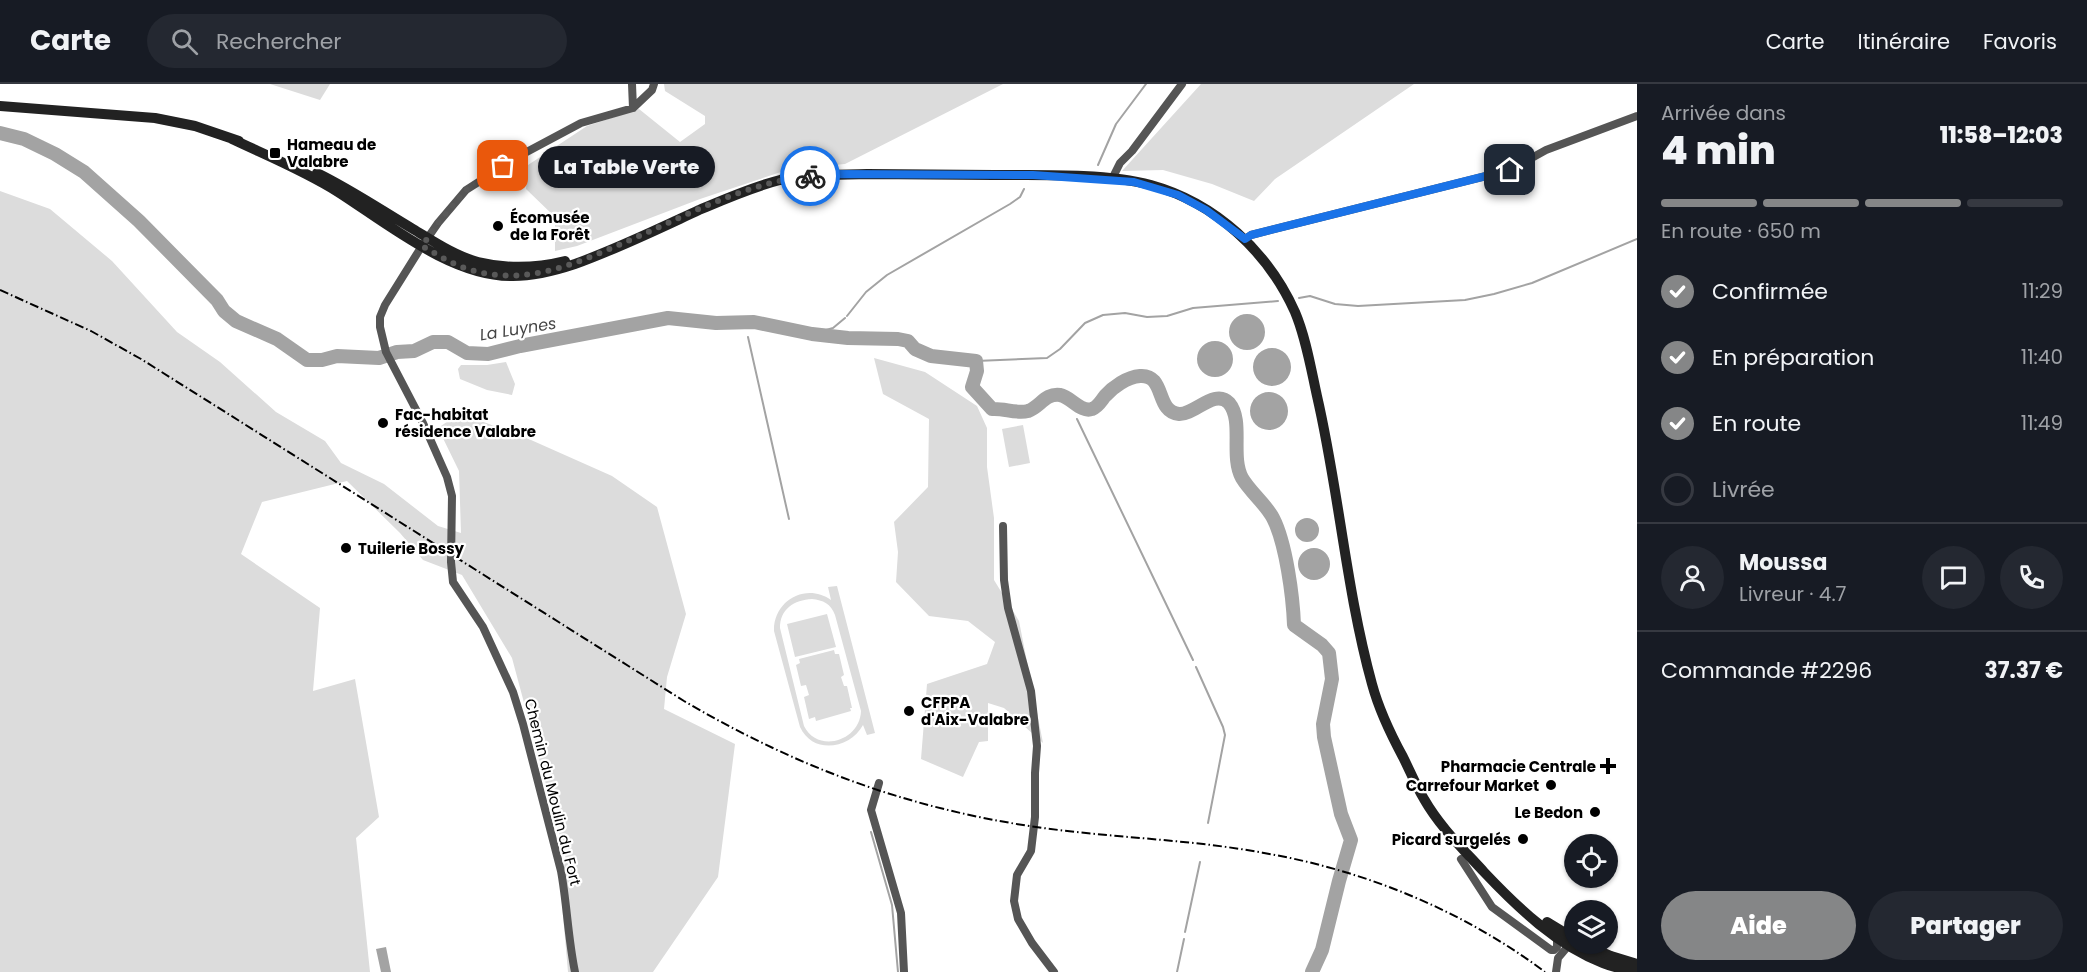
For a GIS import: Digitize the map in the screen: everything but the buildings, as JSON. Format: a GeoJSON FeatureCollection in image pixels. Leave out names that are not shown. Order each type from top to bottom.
{"type":"FeatureCollection","features":[{"type":"Feature","properties":{"kind":"main road"},"geometry":{"type":"LineString","coordinates":[[0,106],[155,118],[195,126],[261,147],[313,170],[439,256],[471,270],[511,276],[550,272],[583,261],[741,192],[781,180],[801,177],[835,174],[1033,175],[1112,179],[1153,186],[1178,195],[1206,210],[1245,239],[1269,268],[1285,293],[1302,332],[1335,478],[1361,637],[1379,705],[1393,739],[1424,800],[1453,839],[1508,897],[1557,937],[1564,939]]}},
{"type":"Feature","properties":{"kind":"main road"},"geometry":{"type":"LineString","coordinates":[[1474,862],[1564,936]]}},
{"type":"Feature","properties":{"kind":"main road"},"geometry":{"type":"LineString","coordinates":[[1589,954],[1604,964],[1633,972]]}},
{"type":"Feature","properties":{"kind":"main road"},"geometry":{"type":"LineString","coordinates":[[1606,954],[1637,964]]}},
{"type":"Feature","properties":{"kind":"street"},"geometry":{"type":"LineString","coordinates":[[632,84],[633,108]]}},
{"type":"Feature","properties":{"kind":"street"},"geometry":{"type":"LineString","coordinates":[[423,244],[466,190],[503,166],[581,123],[633,108],[652,90],[654,84]]}},
{"type":"Feature","properties":{"kind":"street"},"geometry":{"type":"LineString","coordinates":[[1112,179],[1120,163],[1132,151],[1182,84]]}},
{"type":"Feature","properties":{"kind":"street"},"geometry":{"type":"LineString","coordinates":[[1245,239],[1251,235],[1510,170],[1546,150],[1637,116]]}},
{"type":"Feature","properties":{"kind":"street","name":"Chemin du Moulin du Fort"},"geometry":{"type":"LineString","coordinates":[[423,244],[385,305],[380,317],[380,327],[386,352],[423,423],[447,477],[452,496],[450,562],[453,582],[496,651],[523,724],[561,871],[569,943],[575,972]]}},
{"type":"Feature","properties":{"kind":"street"},"geometry":{"type":"LineString","coordinates":[[1003,526],[1004,580],[1008,608],[1031,691],[1037,746],[1035,817],[1031,851],[1017,875],[1014,901],[1018,919],[1032,943],[1054,972]]}},
{"type":"Feature","properties":{"kind":"street"},"geometry":{"type":"LineString","coordinates":[[879,783],[871,810],[901,913],[904,972]]}},
{"type":"Feature","properties":{"kind":"street"},"geometry":{"type":"LineString","coordinates":[[1461,859],[1492,907],[1551,950],[1557,947],[1557,937]]}},
{"type":"Feature","properties":{"kind":"street"},"geometry":{"type":"LineString","coordinates":[[1556,972],[1558,958],[1564,951]]}},
{"type":"Feature","properties":{"kind":"shaded area"},"geometry":{"type":"Polygon","coordinates":[[[270,84],[330,84],[320,100],[270,84]]]}},
{"type":"Feature","properties":{"kind":"shaded area"},"geometry":{"type":"Polygon","coordinates":[[[664,84],[1003,84],[845,164],[790,169],[700,199],[577,246],[555,251],[555,217],[526,189],[528,165],[587,126],[639,109],[680,142],[705,124],[705,116],[665,91],[664,84]]]}},
{"type":"Feature","properties":{"kind":"shaded area"},"geometry":{"type":"Polygon","coordinates":[[[1201,84],[1414,84],[1275,179],[1254,201],[1212,184],[1163,170],[1122,171],[1201,84]]]}},
{"type":"Feature","properties":{"kind":"shaded area"},"geometry":{"type":"Polygon","coordinates":[[[0,191],[50,209],[112,261],[177,332],[220,362],[276,412],[325,441],[341,463],[384,484],[438,526],[461,533],[459,471],[438,428],[460,413],[531,440],[612,476],[657,507],[686,614],[667,677],[664,709],[735,744],[718,877],[653,972],[568,972],[560,882],[566,859],[512,658],[462,575],[423,560],[400,533],[347,481],[262,502],[241,554],[320,608],[313,691],[355,679],[379,817],[356,838],[370,972],[0,972],[0,191]]]}},
{"type":"Feature","properties":{"kind":"shaded area"},"geometry":{"type":"Polygon","coordinates":[[[1247,314],[1259,320],[1265,332],[1259,344],[1247,350],[1235,344],[1229,332],[1235,320],[1247,314]]]}},
{"type":"Feature","properties":{"kind":"shaded area"},"geometry":{"type":"Polygon","coordinates":[[[1215,341],[1227,347],[1233,359],[1227,371],[1215,377],[1203,371],[1197,359],[1203,347],[1215,341]]]}},
{"type":"Feature","properties":{"kind":"shaded area"},"geometry":{"type":"Polygon","coordinates":[[[1272,348],[1285,354],[1291,367],[1285,380],[1272,386],[1259,380],[1253,367],[1259,354],[1272,348]]]}},
{"type":"Feature","properties":{"kind":"shaded area"},"geometry":{"type":"Polygon","coordinates":[[[874,358],[925,372],[977,406],[987,428],[987,467],[994,518],[994,580],[1019,621],[1043,743],[1004,708],[988,703],[988,741],[979,742],[963,777],[921,759],[927,684],[987,664],[995,642],[968,621],[929,616],[896,582],[898,552],[894,522],[928,487],[929,419],[883,394],[874,358]]]}},
{"type":"Feature","properties":{"kind":"shaded area"},"geometry":{"type":"Polygon","coordinates":[[[506,362],[515,384],[512,395],[487,390],[460,379],[458,369],[461,365],[506,362]]]}},
{"type":"Feature","properties":{"kind":"shaded area"},"geometry":{"type":"Polygon","coordinates":[[[1269,392],[1282,398],[1288,411],[1282,424],[1269,430],[1256,424],[1250,411],[1256,398],[1269,392]]]}},
{"type":"Feature","properties":{"kind":"shaded area"},"geometry":{"type":"Polygon","coordinates":[[[1023,425],[1030,463],[1009,467],[1002,429],[1023,425]]]}},
{"type":"Feature","properties":{"kind":"shaded area"},"geometry":{"type":"Polygon","coordinates":[[[1307,518],[1316,521],[1319,530],[1316,539],[1307,542],[1298,539],[1295,530],[1298,521],[1307,518]]]}},
{"type":"Feature","properties":{"kind":"shaded area"},"geometry":{"type":"Polygon","coordinates":[[[1314,548],[1325,553],[1330,564],[1325,575],[1314,580],[1303,575],[1298,564],[1303,553],[1314,548]]]}},
{"type":"Feature","properties":{"kind":"shaded area"},"geometry":{"type":"Polygon","coordinates":[[[837,586],[875,733],[867,735],[863,725],[857,733],[841,744],[822,745],[806,736],[800,727],[774,631],[775,620],[785,603],[802,594],[811,593],[831,600],[828,587],[837,586]],[[812,599],[799,601],[789,607],[782,616],[780,628],[804,726],[810,735],[819,740],[837,740],[854,730],[861,711],[835,615],[829,605],[812,599]]]}},
{"type":"Feature","properties":{"kind":"shaded area"},"geometry":{"type":"Polygon","coordinates":[[[827,614],[836,647],[795,657],[787,624],[827,614]]]}},
{"type":"Feature","properties":{"kind":"shaded area"},"geometry":{"type":"Polygon","coordinates":[[[834,650],[835,654],[839,654],[844,675],[841,677],[844,686],[847,686],[851,711],[816,721],[815,717],[809,719],[804,697],[809,695],[806,685],[801,686],[796,665],[800,663],[799,659],[834,650]]]}},
{"type":"Feature","properties":{"kind":"shaded area"},"geometry":{"type":"Polygon","coordinates":[[[386,947],[391,972],[381,972],[376,949],[386,947]]]}},
{"type":"Feature","properties":{"kind":"waterway"},"geometry":{"type":"LineString","coordinates":[[1098,165],[1116,124],[1146,84]]}},
{"type":"Feature","properties":{"kind":"waterway","name":"La Luynes"},"geometry":{"type":"LineString","coordinates":[[0,133],[24,139],[84,172],[139,221],[217,300],[224,311],[236,321],[277,339],[307,360],[322,360],[337,356],[379,358],[397,352],[414,351],[433,342],[448,342],[467,353],[488,354],[668,318],[716,323],[754,322],[812,334],[908,341],[915,349],[931,356],[976,361],[977,371],[972,387],[992,409],[1028,411],[1046,398],[1060,395],[1088,410],[1098,405],[1105,396],[1125,380],[1140,376],[1154,381],[1166,407],[1179,414],[1191,411],[1211,400],[1223,399],[1229,403],[1236,419],[1237,460],[1242,478],[1270,513],[1282,541],[1294,625],[1322,645],[1329,653],[1332,679],[1323,724],[1324,737],[1341,814],[1351,840],[1322,950],[1312,972]]}},
{"type":"Feature","properties":{"kind":"waterway"},"geometry":{"type":"LineString","coordinates":[[847,316],[866,292],[887,275],[1010,204],[1020,197],[1024,189]]}},
{"type":"Feature","properties":{"kind":"waterway"},"geometry":{"type":"LineString","coordinates":[[1299,298],[1310,296],[1335,304],[1358,306],[1465,300],[1532,283],[1637,239]]}},
{"type":"Feature","properties":{"kind":"waterway"},"geometry":{"type":"LineString","coordinates":[[976,361],[1047,358],[1060,349],[1085,323],[1103,315],[1125,313],[1147,317],[1167,316],[1193,308],[1278,301]]}},
{"type":"Feature","properties":{"kind":"waterway"},"geometry":{"type":"LineString","coordinates":[[812,334],[833,328],[845,318]]}},
{"type":"Feature","properties":{"kind":"waterway"},"geometry":{"type":"LineString","coordinates":[[748,337],[789,519]]}},
{"type":"Feature","properties":{"kind":"waterway"},"geometry":{"type":"LineString","coordinates":[[1066,398],[1070,405]]}},
{"type":"Feature","properties":{"kind":"waterway"},"geometry":{"type":"LineString","coordinates":[[1077,419],[1193,660]]}},
{"type":"Feature","properties":{"kind":"waterway"},"geometry":{"type":"LineString","coordinates":[[1196,667],[1225,735],[1208,823]]}},
{"type":"Feature","properties":{"kind":"waterway"},"geometry":{"type":"LineString","coordinates":[[871,832],[892,905],[898,972]]}},
{"type":"Feature","properties":{"kind":"waterway"},"geometry":{"type":"LineString","coordinates":[[1185,932],[1200,862]]}},
{"type":"Feature","properties":{"kind":"waterway"},"geometry":{"type":"LineString","coordinates":[[1177,972],[1184,939]]}},
{"type":"Feature","properties":{"kind":"railway"},"geometry":{"type":"LineString","coordinates":[[0,290],[91,331],[141,359],[684,701],[726,725],[811,765],[897,796],[988,819],[1065,831],[1236,848],[1301,860],[1339,870],[1412,896],[1447,912],[1514,950],[1545,972]]}},
{"type":"Feature","properties":{"kind":"way so far"},"geometry":{"type":"LineString","coordinates":[[503,166],[466,190],[422,246],[454,264],[471,270],[511,276],[534,275],[583,261],[724,198],[781,180],[810,176]]}},
{"type":"Feature","properties":{"kind":"place","name":"Hameau de Valabre"},"geometry":{"type":"Point","coordinates":[275,153]}},
{"type":"Feature","properties":{"kind":"place","name":"La Table Verte"},"geometry":{"type":"Point","coordinates":[503,166]}},
{"type":"Feature","properties":{"kind":"place","name":"Écomusée de la Forêt"},"geometry":{"type":"Point","coordinates":[498,226]}},
{"type":"Feature","properties":{"kind":"place","name":"Fac-habitat résidence Valabre"},"geometry":{"type":"Point","coordinates":[383,423]}},
{"type":"Feature","properties":{"kind":"place","name":"Tuilerie Bossy"},"geometry":{"type":"Point","coordinates":[346,548]}},
{"type":"Feature","properties":{"kind":"place","name":"CFPPA d'Aix-Valabre"},"geometry":{"type":"Point","coordinates":[909,711]}},
{"type":"Feature","properties":{"kind":"place","name":"Pharmacie Centrale"},"geometry":{"type":"Point","coordinates":[1608,766]}},
{"type":"Feature","properties":{"kind":"place","name":"Carrefour Market"},"geometry":{"type":"Point","coordinates":[1551,785]}},
{"type":"Feature","properties":{"kind":"place","name":"Le Bedon"},"geometry":{"type":"Point","coordinates":[1595,812]}},
{"type":"Feature","properties":{"kind":"place","name":"Picard surgelés"},"geometry":{"type":"Point","coordinates":[1523,839]}},
{"type":"Feature","properties":{"kind":"route"},"geometry":{"type":"LineString","coordinates":[[810,176],[835,174],[1033,175],[1134,182],[1178,195],[1206,210],[1245,239],[1251,235],[1510,170]]}}]}
